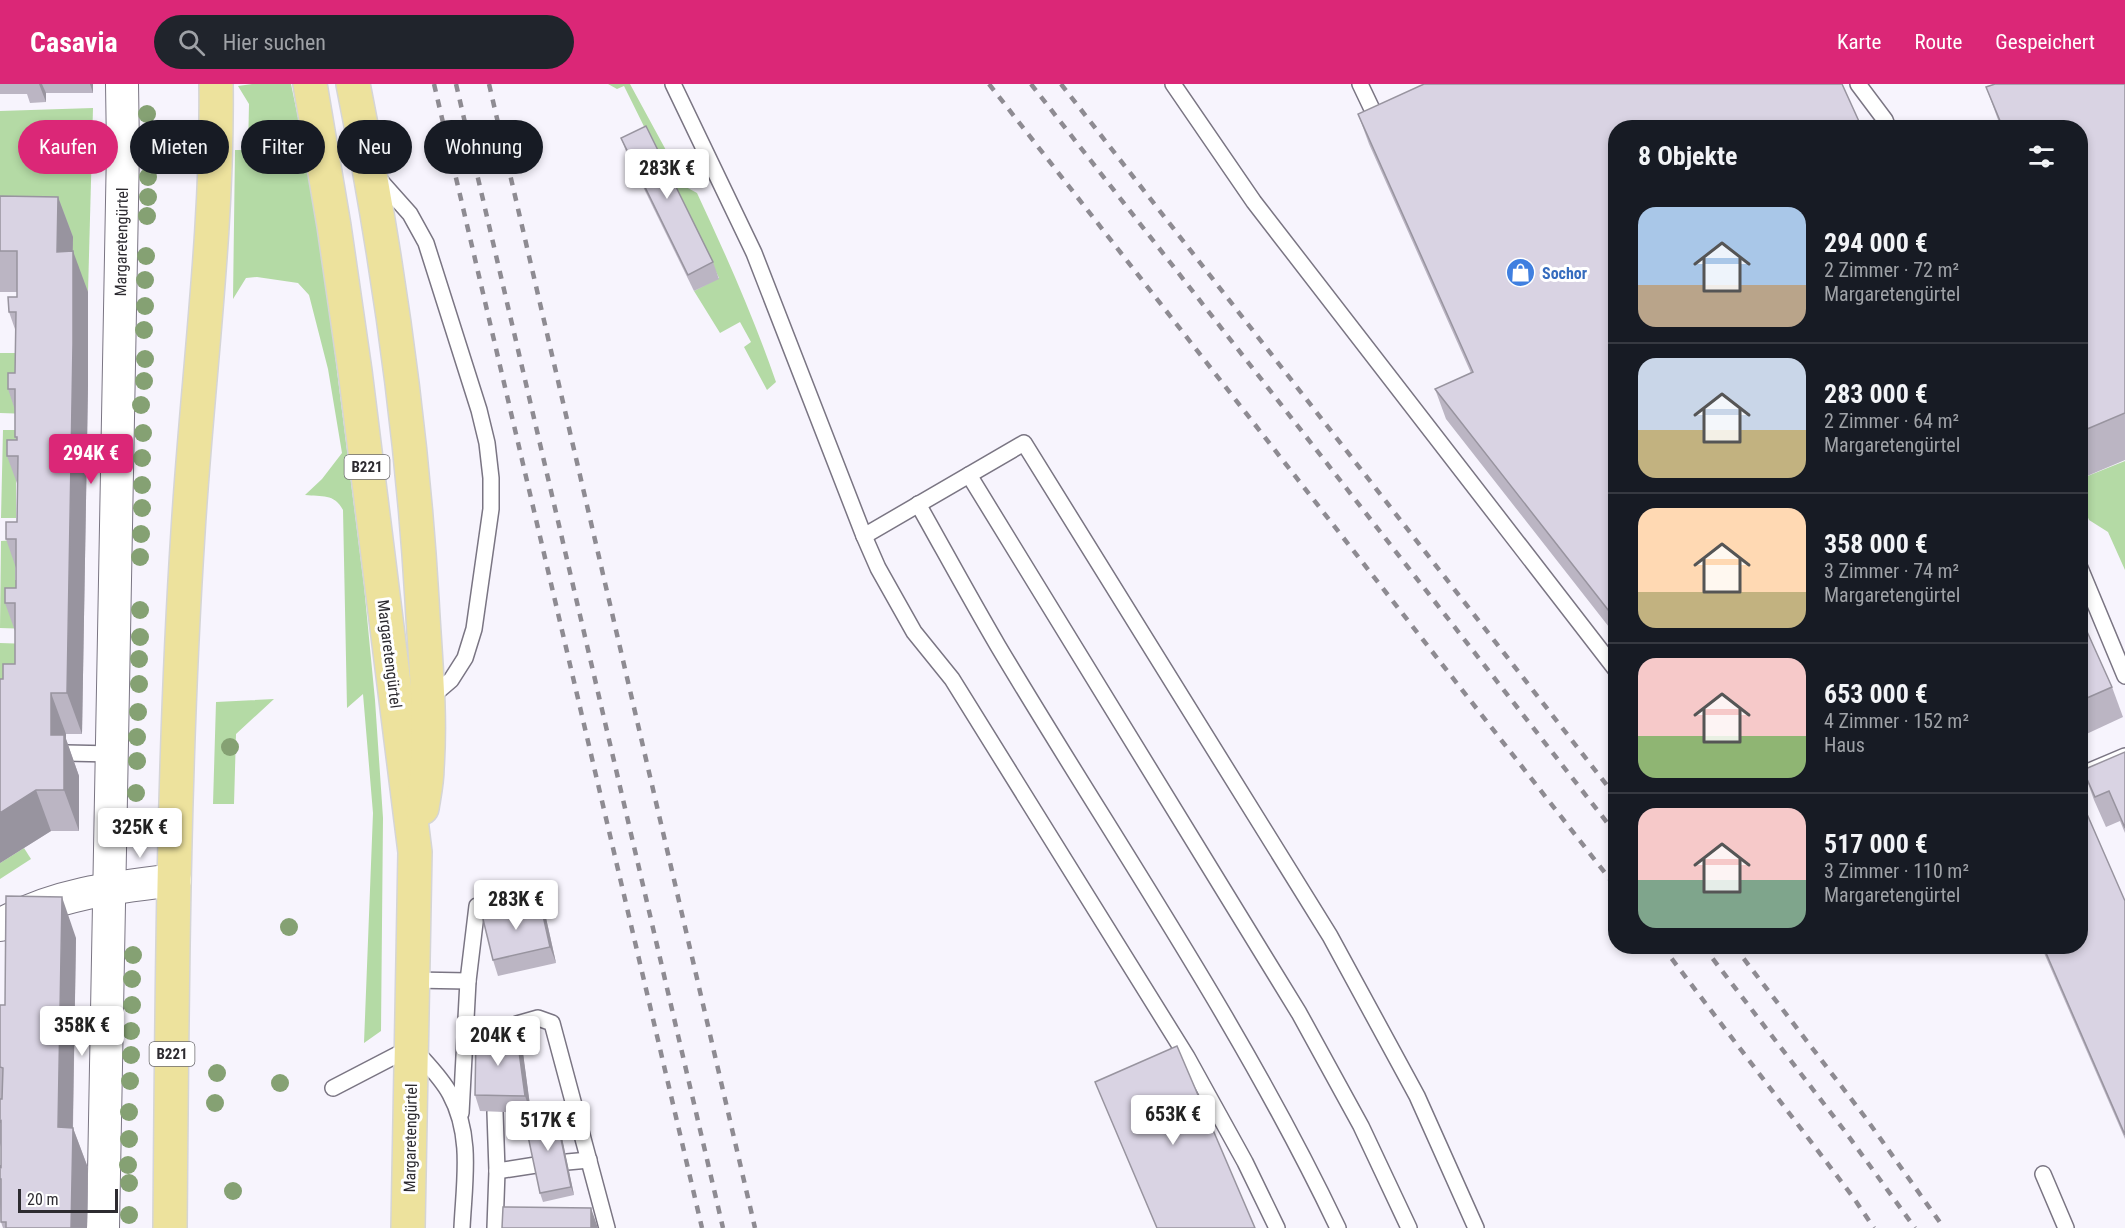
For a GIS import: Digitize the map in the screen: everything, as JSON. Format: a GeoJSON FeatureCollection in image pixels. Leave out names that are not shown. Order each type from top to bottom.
{"type":"FeatureCollection","features":[{"type":"Feature","properties":{"kind":"main road","name":"B221"},"geometry":{"type":"LineString","coordinates":[[173,1220],[175,879],[184,609],[212,217],[216,84]]}},
{"type":"Feature","properties":{"kind":"main road","name":"Margaretengürtel"},"geometry":{"type":"LineString","coordinates":[[309,84],[356,371],[415,852],[408,1228]]}},
{"type":"Feature","properties":{"kind":"main road","name":"B221"},"geometry":{"type":"LineString","coordinates":[[353,84],[360,120]]}},
{"type":"Feature","properties":{"kind":"main road","name":"B221"},"geometry":{"type":"LineString","coordinates":[[371,174],[393,316],[419,542],[428,700],[428,769],[415,852]]}},
{"type":"Feature","properties":{"kind":"street","name":"Margaretengürtel"},"geometry":{"type":"LineString","coordinates":[[103,1228],[111,887],[114,529],[122,84]]}},
{"type":"Feature","properties":{"kind":"street"},"geometry":{"type":"LineString","coordinates":[[0,925],[18,914],[81,893],[175,879]]}},
{"type":"Feature","properties":{"kind":"lane"},"geometry":{"type":"LineString","coordinates":[[673,84],[754,253],[878,568],[914,632],[952,679],[1186,1057],[1245,1162],[1277,1228]]}},
{"type":"Feature","properties":{"kind":"lane"},"geometry":{"type":"LineString","coordinates":[[1173,84],[1254,202],[1608,660]]}},
{"type":"Feature","properties":{"kind":"lane"},"geometry":{"type":"LineString","coordinates":[[1360,84],[1385,136]]}},
{"type":"Feature","properties":{"kind":"lane"},"geometry":{"type":"LineString","coordinates":[[1858,84],[1885,120]]}},
{"type":"Feature","properties":{"kind":"lane"},"geometry":{"type":"LineString","coordinates":[[374,174],[410,214],[426,243],[479,410],[487,443],[491,478],[491,509],[474,629],[465,658],[451,680],[428,700]]}},
{"type":"Feature","properties":{"kind":"lane"},"geometry":{"type":"LineString","coordinates":[[864,536],[1024,443],[1330,936],[1417,1096],[1476,1228]]}},
{"type":"Feature","properties":{"kind":"lane"},"geometry":{"type":"LineString","coordinates":[[969,475],[1299,1013],[1361,1126],[1409,1228]]}},
{"type":"Feature","properties":{"kind":"lane"},"geometry":{"type":"LineString","coordinates":[[918,504],[998,646],[1170,923],[1245,1049],[1305,1159],[1338,1228]]}},
{"type":"Feature","properties":{"kind":"lane"},"geometry":{"type":"LineString","coordinates":[[2088,587],[2125,676]]}},
{"type":"Feature","properties":{"kind":"lane"},"geometry":{"type":"LineString","coordinates":[[66,753],[113,754]]}},
{"type":"Feature","properties":{"kind":"lane"},"geometry":{"type":"LineString","coordinates":[[2088,772],[2125,756]]}},
{"type":"Feature","properties":{"kind":"lane"},"geometry":{"type":"LineString","coordinates":[[460,1119],[468,981],[477,906],[514,897]]}},
{"type":"Feature","properties":{"kind":"lane"},"geometry":{"type":"LineString","coordinates":[[413,980],[468,981]]}},
{"type":"Feature","properties":{"kind":"lane"},"geometry":{"type":"LineString","coordinates":[[492,1054],[517,1024],[538,1018],[552,1023],[607,1228]]}},
{"type":"Feature","properties":{"kind":"lane"},"geometry":{"type":"LineString","coordinates":[[333,1088],[412,1047],[450,1094],[460,1119],[466,1142],[462,1228]]}},
{"type":"Feature","properties":{"kind":"lane"},"geometry":{"type":"LineString","coordinates":[[495,1112],[497,1171],[495,1228]]}},
{"type":"Feature","properties":{"kind":"lane"},"geometry":{"type":"LineString","coordinates":[[567,1162],[589,1160]]}},
{"type":"Feature","properties":{"kind":"lane"},"geometry":{"type":"LineString","coordinates":[[497,1171],[536,1165]]}},
{"type":"Feature","properties":{"kind":"lane"},"geometry":{"type":"LineString","coordinates":[[2043,1174],[2066,1228]]}},
{"type":"Feature","properties":{"kind":"green space"},"geometry":{"type":"Polygon","coordinates":[[[291,84],[298,120],[249,120],[249,104],[238,86],[291,84]]]}},
{"type":"Feature","properties":{"kind":"green space"},"geometry":{"type":"Polygon","coordinates":[[[608,84],[630,84],[686,187],[697,193],[739,287],[776,382],[767,390],[744,347],[751,342],[740,322],[720,333],[694,291],[719,278],[624,86],[617,89],[608,84]]]}},
{"type":"Feature","properties":{"kind":"green space"},"geometry":{"type":"Polygon","coordinates":[[[93,108],[93,120],[18,120],[18,174],[91,174],[88,292],[0,236],[0,111],[93,108]]]}},
{"type":"Feature","properties":{"kind":"green space"},"geometry":{"type":"Polygon","coordinates":[[[235,150],[241,150],[241,174],[309,174],[326,283],[364,586],[383,818],[381,1031],[364,1043],[373,813],[363,694],[347,708],[343,510],[332,498],[305,495],[322,479],[342,453],[328,369],[309,295],[298,283],[257,277],[246,278],[233,299],[235,150]]]}},
{"type":"Feature","properties":{"kind":"green space"},"geometry":{"type":"Polygon","coordinates":[[[0,353],[24,353],[30,414],[0,413],[0,353]]]}},
{"type":"Feature","properties":{"kind":"green space"},"geometry":{"type":"Polygon","coordinates":[[[3,430],[30,430],[16,477],[16,518],[1,518],[3,430]]]}},
{"type":"Feature","properties":{"kind":"green space"},"geometry":{"type":"Polygon","coordinates":[[[2125,461],[2125,570],[2108,532],[2088,518],[2088,476],[2125,461]]]}},
{"type":"Feature","properties":{"kind":"green space"},"geometry":{"type":"Polygon","coordinates":[[[15,540],[15,580],[31,580],[31,629],[0,628],[1,541],[15,540]]]}},
{"type":"Feature","properties":{"kind":"green space"},"geometry":{"type":"Polygon","coordinates":[[[0,643],[30,644],[0,694],[0,643]]]}},
{"type":"Feature","properties":{"kind":"green space"},"geometry":{"type":"Polygon","coordinates":[[[274,699],[236,734],[234,804],[213,804],[216,702],[274,699]]]}},
{"type":"Feature","properties":{"kind":"green space"},"geometry":{"type":"Polygon","coordinates":[[[24,848],[31,859],[0,879],[0,863],[24,848]]]}},
{"type":"Feature","properties":{"kind":"building","name":"Sochor"},"geometry":{"type":"Polygon","coordinates":[[[1424,84],[1842,84],[1858,120],[1608,120],[1608,610],[1435,389],[1473,372],[1358,114],[1424,84]]]}},
{"type":"Feature","properties":{"kind":"building"},"geometry":{"type":"Polygon","coordinates":[[[1995,84],[2125,84],[2125,413],[2088,429],[2088,120],[2000,120],[1986,87],[1995,84]]]}},
{"type":"Feature","properties":{"kind":"building"},"geometry":{"type":"Polygon","coordinates":[[[646,126],[713,262],[688,275],[621,138],[646,126]]]}},
{"type":"Feature","properties":{"kind":"building"},"geometry":{"type":"Polygon","coordinates":[[[0,196],[58,197],[57,252],[73,251],[73,344],[67,693],[51,693],[51,735],[64,735],[64,790],[36,790],[0,813],[0,679],[3,679],[3,664],[15,664],[15,603],[5,603],[5,588],[16,588],[16,539],[6,539],[6,522],[17,522],[18,456],[7,456],[7,440],[17,440],[15,437],[15,389],[8,389],[8,373],[15,373],[16,312],[9,312],[8,297],[17,297],[17,251],[0,251],[0,196]]]}},
{"type":"Feature","properties":{"kind":"building"},"geometry":{"type":"Polygon","coordinates":[[[2088,634],[2112,687],[2088,698],[2088,634]]]}},
{"type":"Feature","properties":{"kind":"building"},"geometry":{"type":"Polygon","coordinates":[[[2125,752],[2125,828],[2109,791],[2095,797],[2088,781],[2088,768],[2125,752]]]}},
{"type":"Feature","properties":{"kind":"building"},"geometry":{"type":"Polygon","coordinates":[[[2088,816],[2125,901],[2125,1135],[2046,954],[2088,954],[2088,816]]]}},
{"type":"Feature","properties":{"kind":"building"},"geometry":{"type":"Polygon","coordinates":[[[6,896],[62,897],[58,1127],[73,1128],[71,1228],[6,1228],[6,1222],[1,1222],[0,1099],[2,1099],[3,1068],[0,1067],[0,1005],[5,1005],[6,896]]]}},
{"type":"Feature","properties":{"kind":"building"},"geometry":{"type":"Polygon","coordinates":[[[540,902],[550,947],[493,960],[482,915],[540,902]]]}},
{"type":"Feature","properties":{"kind":"building"},"geometry":{"type":"Polygon","coordinates":[[[476,1037],[517,1037],[525,1096],[475,1095],[476,1037]]]}},
{"type":"Feature","properties":{"kind":"building"},"geometry":{"type":"Polygon","coordinates":[[[1177,1046],[1255,1228],[1157,1228],[1095,1082],[1177,1046]]]}},
{"type":"Feature","properties":{"kind":"building"},"geometry":{"type":"Polygon","coordinates":[[[555,1110],[571,1187],[540,1193],[524,1117],[555,1110]]]}},
{"type":"Feature","properties":{"kind":"building"},"geometry":{"type":"Polygon","coordinates":[[[503,1207],[591,1208],[591,1228],[502,1228],[503,1207]]]}},
{"type":"Feature","properties":{"kind":"railway"},"geometry":{"type":"LineString","coordinates":[[434,84],[702,1228]]}},
{"type":"Feature","properties":{"kind":"railway"},"geometry":{"type":"LineString","coordinates":[[456,84],[723,1228]]}},
{"type":"Feature","properties":{"kind":"railway"},"geometry":{"type":"LineString","coordinates":[[489,84],[755,1228]]}},
{"type":"Feature","properties":{"kind":"railway"},"geometry":{"type":"LineString","coordinates":[[989,84],[1608,877]]}},
{"type":"Feature","properties":{"kind":"railway"},"geometry":{"type":"LineString","coordinates":[[1031,84],[1608,824]]}},
{"type":"Feature","properties":{"kind":"railway"},"geometry":{"type":"LineString","coordinates":[[1061,84],[1608,787]]}},
{"type":"Feature","properties":{"kind":"railway"},"geometry":{"type":"LineString","coordinates":[[1668,954],[1853,1197],[1874,1228]]}},
{"type":"Feature","properties":{"kind":"railway"},"geometry":{"type":"LineString","coordinates":[[1709,954],[1844,1130],[1915,1228]]}},
{"type":"Feature","properties":{"kind":"railway"},"geometry":{"type":"LineString","coordinates":[[1740,954],[1865,1117],[1944,1228]]}},
{"type":"Feature","properties":{"kind":"place","name":"Sochor"},"geometry":{"type":"Point","coordinates":[1521,273]}}]}
